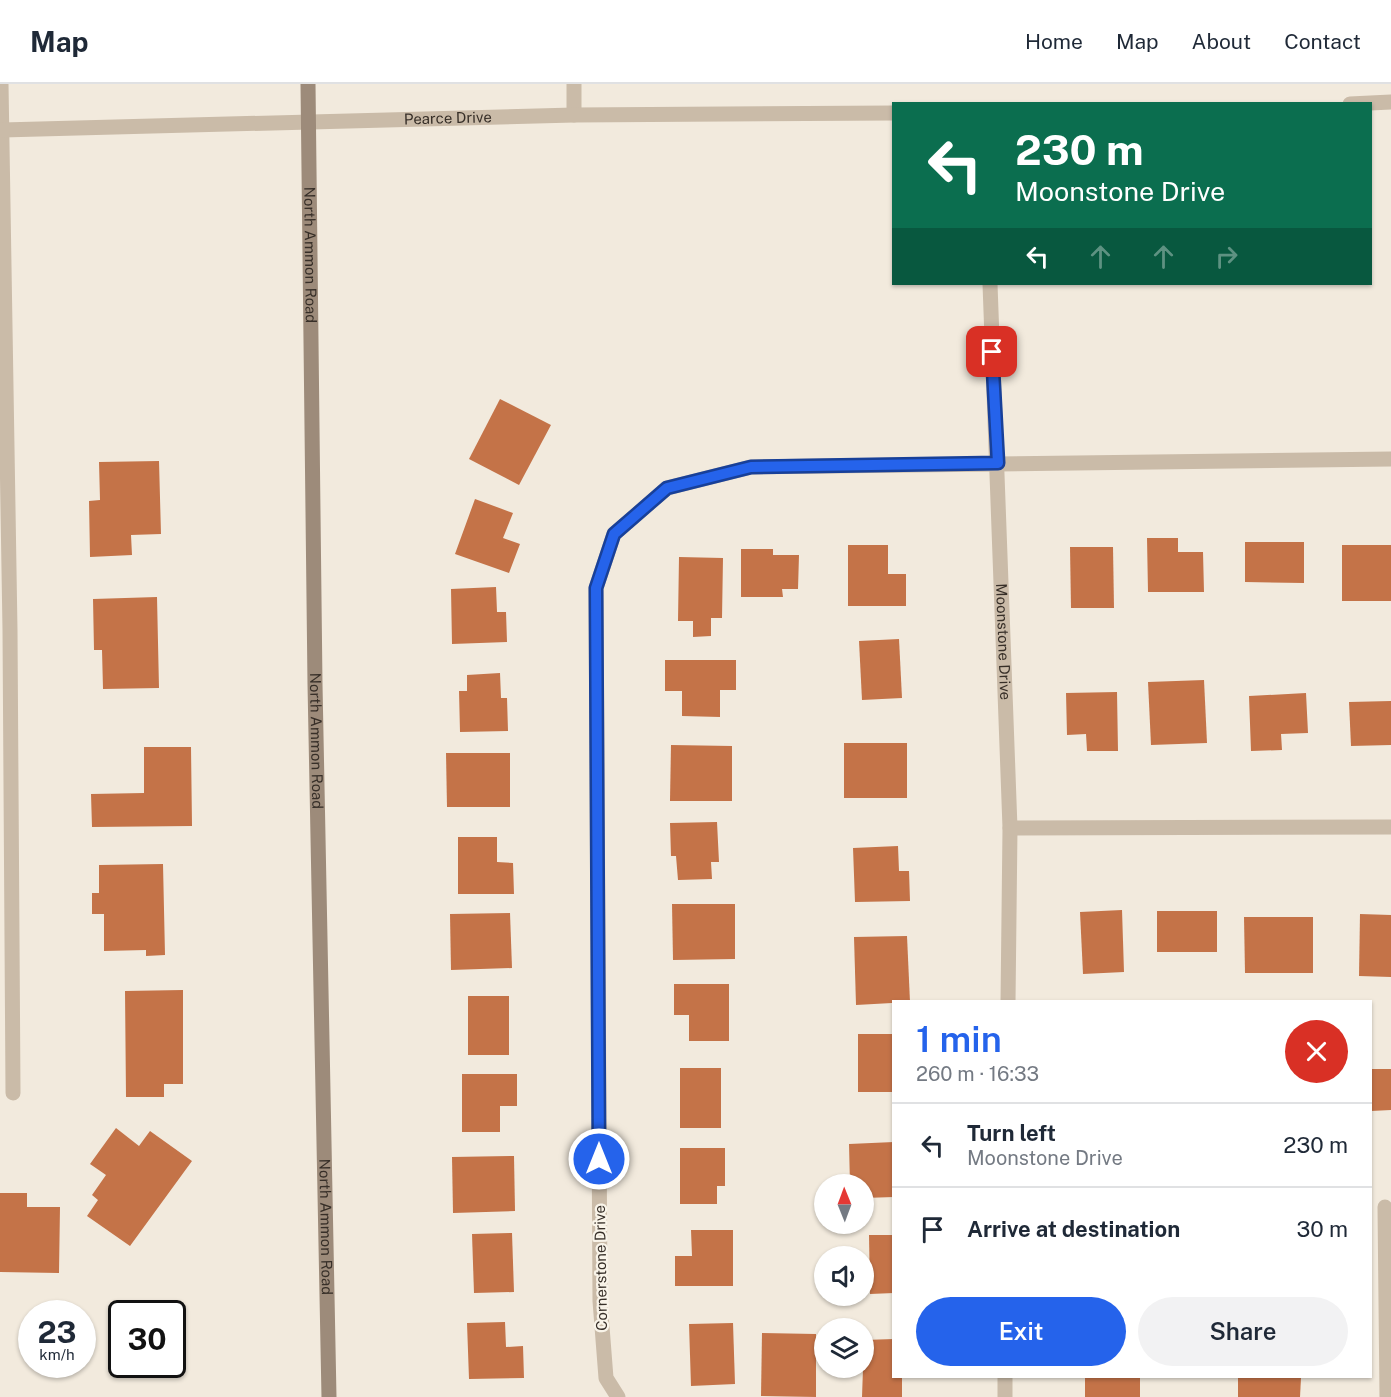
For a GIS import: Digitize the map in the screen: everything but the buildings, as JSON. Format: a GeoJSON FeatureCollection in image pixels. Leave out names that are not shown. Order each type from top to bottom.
{"type":"FeatureCollection","features":[{"type":"Feature","properties":{"kind":"main road","name":"North Ammon Road"},"geometry":{"type":"LineString","coordinates":[[308,84],[315,695],[329,1397]]}},
{"type":"Feature","properties":{"kind":"street"},"geometry":{"type":"LineString","coordinates":[[1,84],[5,630],[13,1093]]}},
{"type":"Feature","properties":{"kind":"street"},"geometry":{"type":"LineString","coordinates":[[574,84],[574,116]]}},
{"type":"Feature","properties":{"kind":"street"},"geometry":{"type":"LineString","coordinates":[[1372,103],[1391,102]]}},
{"type":"Feature","properties":{"kind":"street","name":"Pearce Drive"},"geometry":{"type":"LineString","coordinates":[[2,130],[574,116],[892,113]]}},
{"type":"Feature","properties":{"kind":"street","name":"Moonstone Drive"},"geometry":{"type":"LineString","coordinates":[[990,285],[1010,828],[1008,1000]]}},
{"type":"Feature","properties":{"kind":"street","name":"Cornerstone Drive"},"geometry":{"type":"LineString","coordinates":[[618,1397],[606,1378],[600,1301],[596,588],[614,534],[667,488],[751,467],[1391,459]]}},
{"type":"Feature","properties":{"kind":"street"},"geometry":{"type":"LineString","coordinates":[[1010,828],[1391,827]]}},
{"type":"Feature","properties":{"kind":"street"},"geometry":{"type":"LineString","coordinates":[[1382,1207],[1387,1397]]}},
{"type":"Feature","properties":{"kind":"street"},"geometry":{"type":"LineString","coordinates":[[1005,1378],[1005,1397]]}},
{"type":"Feature","properties":{"kind":"route"},"geometry":{"type":"LineString","coordinates":[[599,1159],[596,588],[614,534],[667,488],[751,467],[998,463],[992,352]]}}]}
